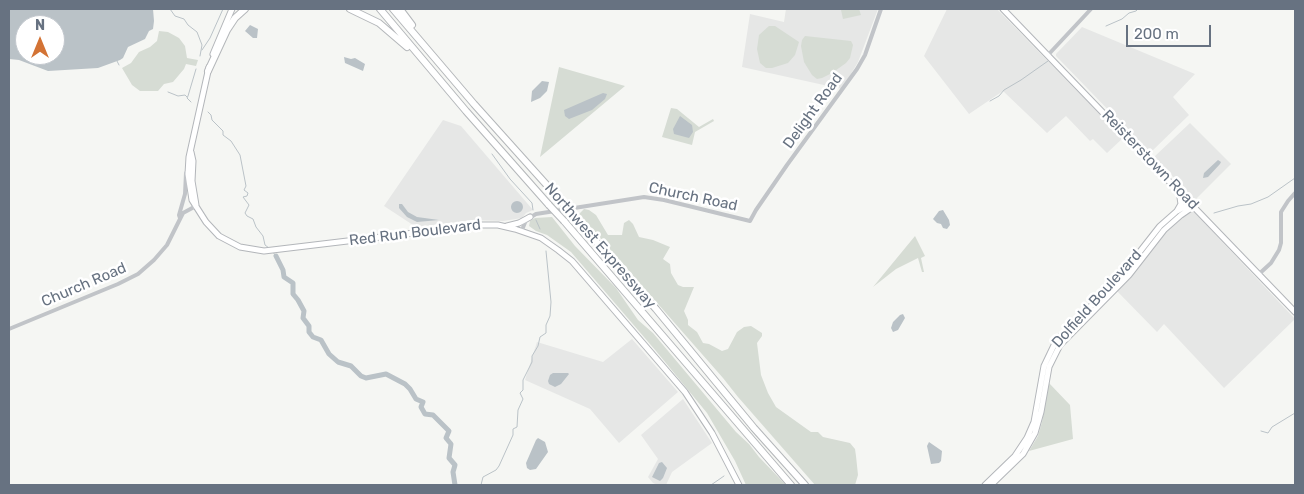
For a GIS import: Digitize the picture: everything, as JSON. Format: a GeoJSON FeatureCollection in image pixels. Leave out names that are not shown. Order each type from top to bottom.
{"type":"FeatureCollection","features":[{"type":"Feature","properties":{"kind":"highway"},"geometry":{"type":"LineString","coordinates":[[208,71],[227,30],[235,18],[245,9]]}},
{"type":"Feature","properties":{"kind":"highway"},"geometry":{"type":"LineString","coordinates":[[350,9],[372,19],[395,36],[466,111]]}},
{"type":"Feature","properties":{"kind":"highway","name":"Northwest Expressway"},"geometry":{"type":"LineString","coordinates":[[380,9],[466,111],[564,221],[791,485]]}},
{"type":"Feature","properties":{"kind":"highway","name":"Northwest Expressway"},"geometry":{"type":"LineString","coordinates":[[393,9],[662,317],[754,428],[805,485]]}},
{"type":"Feature","properties":{"kind":"highway"},"geometry":{"type":"LineString","coordinates":[[400,9],[452,78]]}},
{"type":"Feature","properties":{"kind":"main road","name":"Red Run Boulevard"},"geometry":{"type":"LineString","coordinates":[[232,9],[208,71],[190,154],[188,180],[190,196],[208,225],[224,239],[246,249],[268,251],[475,225],[504,226],[522,230],[547,242],[572,261],[681,387],[708,426],[739,485]]}},
{"type":"Feature","properties":{"kind":"main road","name":"Reisterstown Road"},"geometry":{"type":"LineString","coordinates":[[1003,9],[1295,312]]}},
{"type":"Feature","properties":{"kind":"main road"},"geometry":{"type":"LineString","coordinates":[[1178,211],[1181,204],[1179,190]]}},
{"type":"Feature","properties":{"kind":"main road","name":"Dolfield Boulevard"},"geometry":{"type":"LineString","coordinates":[[985,485],[1014,456],[1027,438],[1034,422],[1044,366],[1056,341],[1120,277],[1160,226],[1178,211],[1193,205]]}},
{"type":"Feature","properties":{"kind":"main road","name":"Dolfield Boulevard"},"geometry":{"type":"LineString","coordinates":[[991,485],[1023,454],[1035,433],[1041,412],[1049,367],[1060,345],[1130,275],[1164,230],[1193,205]]}},
{"type":"Feature","properties":{"kind":"main road"},"geometry":{"type":"LineString","coordinates":[[504,226],[519,223],[530,216]]}},
{"type":"Feature","properties":{"kind":"street","name":"Delight Road"},"geometry":{"type":"LineString","coordinates":[[750,221],[787,165],[858,69],[865,55],[881,9]]}},
{"type":"Feature","properties":{"kind":"street"},"geometry":{"type":"LineString","coordinates":[[1048,55],[1091,9]]}},
{"type":"Feature","properties":{"kind":"street"},"geometry":{"type":"LineString","coordinates":[[180,218],[179,215],[185,194],[186,169],[190,154]]}},
{"type":"Feature","properties":{"kind":"street"},"geometry":{"type":"LineString","coordinates":[[1259,274],[1271,263],[1279,250],[1281,243],[1281,212],[1295,193]]}},
{"type":"Feature","properties":{"kind":"street","name":"Church Road"},"geometry":{"type":"LineString","coordinates":[[530,216],[648,197],[750,221]]}},
{"type":"Feature","properties":{"kind":"street","name":"Church Road"},"geometry":{"type":"LineString","coordinates":[[9,329],[138,274],[163,250],[185,211],[196,206]]}},
{"type":"Feature","properties":{"kind":"street"},"geometry":{"type":"LineString","coordinates":[[522,230],[530,216]]}},
{"type":"Feature","properties":{"kind":"shaded area"},"geometry":{"type":"Polygon","coordinates":[[[9,9],[153,9],[153,29],[149,31],[145,39],[128,47],[123,58],[120,60],[98,68],[48,71],[32,65],[65,65],[65,15],[15,15],[15,60],[9,59],[9,9]]]}},
{"type":"Feature","properties":{"kind":"shaded area"},"geometry":{"type":"Polygon","coordinates":[[[786,9],[878,9],[858,62],[842,89],[742,67],[750,14],[784,22],[786,9]]]}},
{"type":"Feature","properties":{"kind":"shaded area"},"geometry":{"type":"Polygon","coordinates":[[[859,9],[861,15],[843,19],[841,10],[859,9]]]}},
{"type":"Feature","properties":{"kind":"shaded area"},"geometry":{"type":"Polygon","coordinates":[[[947,9],[997,9],[1123,138],[1107,153],[1093,139],[1090,141],[1066,116],[1047,133],[1003,91],[969,114],[924,56],[947,9]]]}},
{"type":"Feature","properties":{"kind":"shaded area"},"geometry":{"type":"Polygon","coordinates":[[[250,25],[258,29],[257,38],[253,38],[245,31],[250,25]]]}},
{"type":"Feature","properties":{"kind":"shaded area"},"geometry":{"type":"Polygon","coordinates":[[[769,26],[775,26],[799,42],[795,55],[788,63],[766,68],[760,63],[757,49],[759,35],[769,26]]]}},
{"type":"Feature","properties":{"kind":"shaded area"},"geometry":{"type":"Polygon","coordinates":[[[1082,27],[1195,74],[1173,97],[1189,115],[1150,153],[1056,56],[1082,27]]]}},
{"type":"Feature","properties":{"kind":"shaded area"},"geometry":{"type":"Polygon","coordinates":[[[159,31],[168,32],[179,38],[185,46],[187,58],[198,60],[196,66],[186,64],[173,82],[164,84],[158,91],[140,91],[132,85],[122,68],[131,63],[139,52],[157,41],[159,31]]]}},
{"type":"Feature","properties":{"kind":"shaded area"},"geometry":{"type":"Polygon","coordinates":[[[805,36],[851,41],[853,45],[850,58],[832,73],[817,79],[812,75],[804,62],[801,46],[805,36]]]}},
{"type":"Feature","properties":{"kind":"shaded area"},"geometry":{"type":"Polygon","coordinates":[[[344,57],[355,58],[365,64],[363,71],[345,63],[344,57]]]}},
{"type":"Feature","properties":{"kind":"shaded area"},"geometry":{"type":"Polygon","coordinates":[[[559,67],[625,86],[540,157],[559,67]]]}},
{"type":"Feature","properties":{"kind":"shaded area"},"geometry":{"type":"Polygon","coordinates":[[[542,81],[549,82],[547,91],[540,98],[531,102],[532,91],[542,81]]]}},
{"type":"Feature","properties":{"kind":"shaded area"},"geometry":{"type":"Polygon","coordinates":[[[603,93],[607,94],[605,99],[592,110],[569,119],[565,116],[564,110],[603,93]]]}},
{"type":"Feature","properties":{"kind":"shaded area"},"geometry":{"type":"Polygon","coordinates":[[[671,108],[677,109],[699,127],[713,119],[714,121],[695,132],[692,145],[662,137],[671,108]]]}},
{"type":"Feature","properties":{"kind":"shaded area"},"geometry":{"type":"Polygon","coordinates":[[[680,116],[692,125],[693,132],[689,138],[674,134],[673,129],[680,116]]]}},
{"type":"Feature","properties":{"kind":"shaded area"},"geometry":{"type":"Polygon","coordinates":[[[443,120],[461,126],[533,210],[526,213],[522,218],[503,221],[473,220],[416,227],[384,206],[443,120]]]}},
{"type":"Feature","properties":{"kind":"shaded area"},"geometry":{"type":"Polygon","coordinates":[[[1190,123],[1231,164],[1195,200],[1154,157],[1190,123]]]}},
{"type":"Feature","properties":{"kind":"shaded area"},"geometry":{"type":"Polygon","coordinates":[[[1218,160],[1221,162],[1220,164],[1208,177],[1203,178],[1204,173],[1218,160]]]}},
{"type":"Feature","properties":{"kind":"shaded area"},"geometry":{"type":"Polygon","coordinates":[[[517,201],[523,207],[517,213],[511,207],[517,201]]]}},
{"type":"Feature","properties":{"kind":"shaded area"},"geometry":{"type":"Polygon","coordinates":[[[399,204],[402,204],[408,212],[417,217],[439,220],[417,222],[407,217],[399,208],[399,204]]]}},
{"type":"Feature","properties":{"kind":"shaded area"},"geometry":{"type":"Polygon","coordinates":[[[584,209],[596,215],[608,235],[622,235],[624,223],[629,220],[639,237],[670,247],[663,259],[670,264],[671,273],[678,285],[694,287],[684,311],[688,325],[697,332],[703,343],[722,351],[728,349],[737,332],[744,327],[751,326],[762,333],[757,343],[761,375],[776,407],[811,432],[818,432],[823,437],[850,443],[855,449],[856,456],[858,475],[855,485],[815,485],[579,214],[584,209]]]}},
{"type":"Feature","properties":{"kind":"shaded area"},"geometry":{"type":"Polygon","coordinates":[[[943,210],[949,220],[950,225],[947,229],[943,228],[941,224],[933,219],[939,211],[943,210]]]}},
{"type":"Feature","properties":{"kind":"shaded area"},"geometry":{"type":"Polygon","coordinates":[[[1189,212],[1194,212],[1295,319],[1224,388],[1164,324],[1157,332],[1116,290],[1160,236],[1174,222],[1189,212]]]}},
{"type":"Feature","properties":{"kind":"shaded area"},"geometry":{"type":"Polygon","coordinates":[[[552,217],[575,246],[616,288],[638,320],[653,333],[736,432],[786,485],[746,485],[735,461],[707,413],[656,351],[571,252],[547,235],[529,226],[530,221],[535,218],[552,217]]]}},
{"type":"Feature","properties":{"kind":"shaded area"},"geometry":{"type":"Polygon","coordinates":[[[915,236],[925,256],[921,258],[924,272],[922,272],[918,258],[896,269],[873,287],[915,236]]]}},
{"type":"Feature","properties":{"kind":"shaded area"},"geometry":{"type":"Polygon","coordinates":[[[903,314],[905,318],[898,330],[893,332],[891,328],[893,322],[903,314]]]}},
{"type":"Feature","properties":{"kind":"shaded area"},"geometry":{"type":"Polygon","coordinates":[[[632,339],[678,392],[619,443],[590,409],[525,380],[537,342],[603,362],[632,339]]]}},
{"type":"Feature","properties":{"kind":"shaded area"},"geometry":{"type":"Polygon","coordinates":[[[553,373],[569,374],[561,384],[555,387],[549,384],[548,381],[553,373]]]}},
{"type":"Feature","properties":{"kind":"shaded area"},"geometry":{"type":"Polygon","coordinates":[[[1049,383],[1070,405],[1073,439],[1029,451],[1038,436],[1049,383]]]}},
{"type":"Feature","properties":{"kind":"shaded area"},"geometry":{"type":"Polygon","coordinates":[[[683,399],[712,443],[672,472],[666,485],[658,485],[653,483],[648,477],[658,459],[641,435],[683,399]]]}},
{"type":"Feature","properties":{"kind":"shaded area"},"geometry":{"type":"Polygon","coordinates":[[[538,438],[545,442],[548,452],[536,469],[530,470],[527,468],[526,463],[538,438]]]}},
{"type":"Feature","properties":{"kind":"shaded area"},"geometry":{"type":"Polygon","coordinates":[[[929,442],[942,451],[939,463],[931,464],[927,446],[929,442]]]}},
{"type":"Feature","properties":{"kind":"shaded area"},"geometry":{"type":"Polygon","coordinates":[[[662,462],[667,468],[660,481],[652,477],[659,463],[662,462]]]}},
{"type":"Feature","properties":{"kind":"waterway"},"geometry":{"type":"LineString","coordinates":[[170,9],[175,16],[184,19],[197,32],[202,45],[200,56]]}},
{"type":"Feature","properties":{"kind":"waterway"},"geometry":{"type":"LineString","coordinates":[[202,50],[210,38],[223,9]]}},
{"type":"Feature","properties":{"kind":"waterway"},"geometry":{"type":"LineString","coordinates":[[1106,26],[1138,9]]}},
{"type":"Feature","properties":{"kind":"waterway"},"geometry":{"type":"LineString","coordinates":[[117,61],[119,65]]}},
{"type":"Feature","properties":{"kind":"waterway"},"geometry":{"type":"LineString","coordinates":[[990,101],[1048,61]]}},
{"type":"Feature","properties":{"kind":"waterway"},"geometry":{"type":"LineString","coordinates":[[191,102],[187,98],[196,69]]}},
{"type":"Feature","properties":{"kind":"waterway"},"geometry":{"type":"LineString","coordinates":[[168,92],[187,97]]}},
{"type":"Feature","properties":{"kind":"waterway"},"geometry":{"type":"LineString","coordinates":[[208,112],[212,120],[223,131],[223,135],[231,141],[240,155],[246,186],[244,190],[248,193],[247,196],[243,197],[249,205],[245,213],[253,219],[263,236],[265,245],[269,248]]}},
{"type":"Feature","properties":{"kind":"waterway"},"geometry":{"type":"LineString","coordinates":[[492,154],[510,179],[532,203],[533,210]]}},
{"type":"Feature","properties":{"kind":"waterway"},"geometry":{"type":"LineString","coordinates":[[1214,213],[1251,204],[1268,197],[1295,178]]}},
{"type":"Feature","properties":{"kind":"waterway"},"geometry":{"type":"LineString","coordinates":[[536,220],[540,229]]}},
{"type":"Feature","properties":{"kind":"waterway"},"geometry":{"type":"LineString","coordinates":[[272,251],[276,256]]}},
{"type":"Feature","properties":{"kind":"waterway"},"geometry":{"type":"LineString","coordinates":[[481,485],[483,477],[496,470],[499,466],[513,435],[513,429],[517,427],[518,410],[523,399],[520,393],[523,390],[523,380],[532,362],[532,356],[538,346],[540,337],[546,333],[551,302],[546,251]]}},
{"type":"Feature","properties":{"kind":"waterway"},"geometry":{"type":"LineString","coordinates":[[276,256],[283,270],[284,277],[293,283],[293,294],[304,311],[303,318],[309,326],[309,332],[313,337],[321,340],[329,354],[338,362],[351,366],[361,376],[366,378],[386,374],[405,384],[416,399],[423,402],[421,407],[425,414],[433,415],[449,431],[446,438],[451,444],[449,458],[455,465],[453,472],[455,485]]}},
{"type":"Feature","properties":{"kind":"waterway"},"geometry":{"type":"LineString","coordinates":[[1261,431],[1268,433],[1272,427],[1295,413]]}},
{"type":"Feature","properties":{"kind":"waterway"},"geometry":{"type":"LineString","coordinates":[[711,485],[724,476]]}}]}
